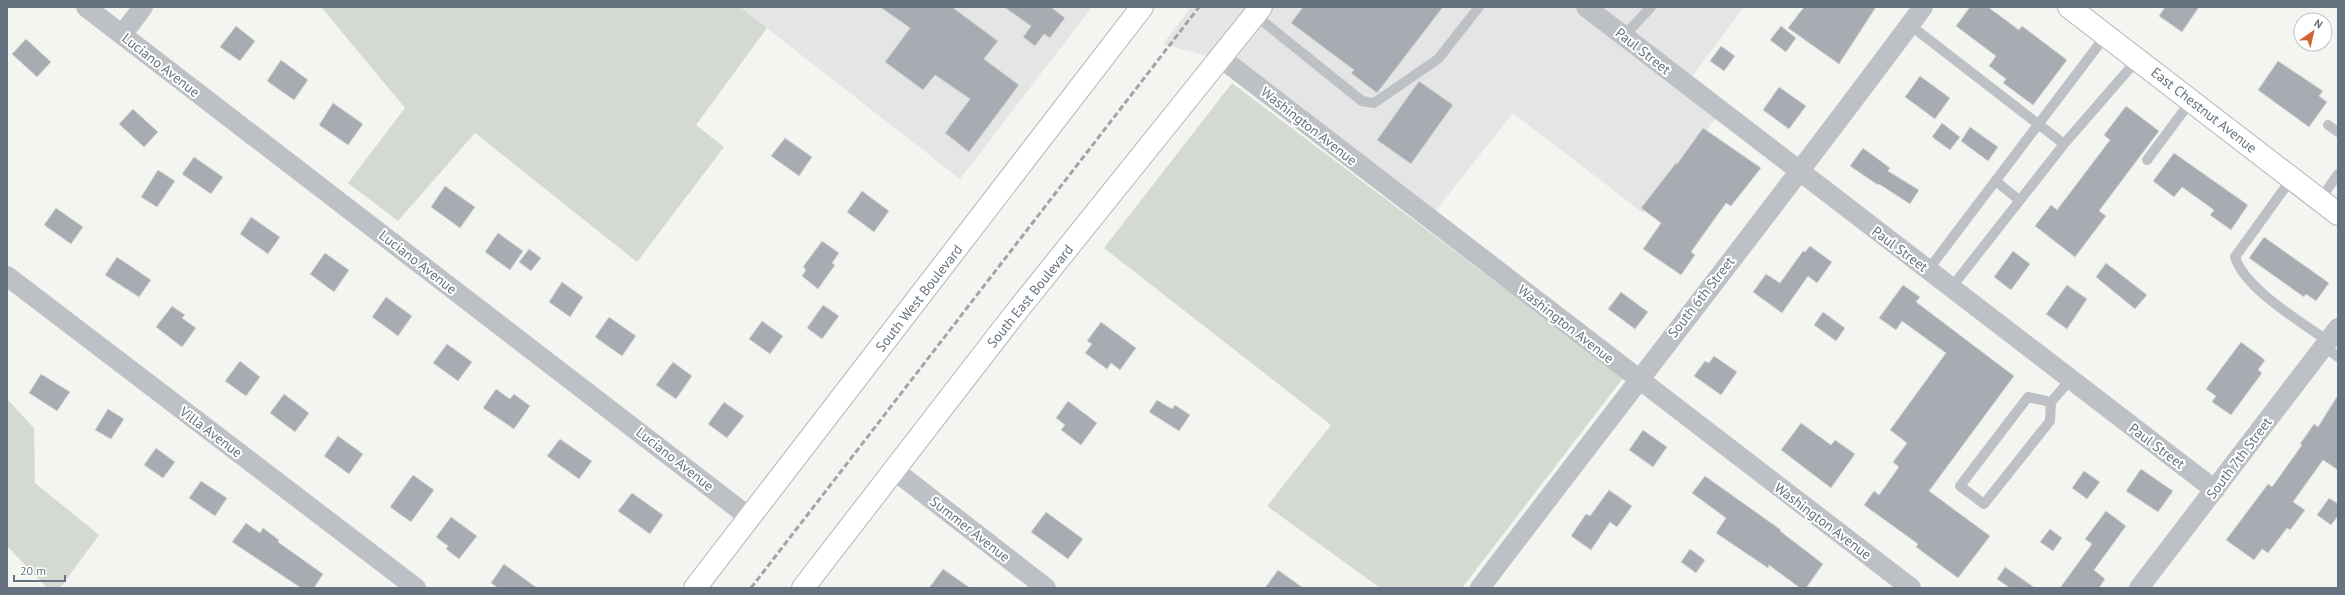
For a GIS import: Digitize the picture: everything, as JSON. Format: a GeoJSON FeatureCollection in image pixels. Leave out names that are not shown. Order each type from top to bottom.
{"type":"FeatureCollection","features":[{"type":"Feature","properties":{"kind":"main road","name":"South West Boulevard"},"geometry":{"type":"LineString","coordinates":[[695,588],[1142,7]]}},
{"type":"Feature","properties":{"kind":"main road","name":"East Chestnut Avenue"},"geometry":{"type":"LineString","coordinates":[[2069,7],[2338,214]]}},
{"type":"Feature","properties":{"kind":"main road","name":"South East Boulevard"},"geometry":{"type":"LineString","coordinates":[[803,588],[1013,316],[1258,11]]}},
{"type":"Feature","properties":{"kind":"street","name":"Luciano Avenue"},"geometry":{"type":"LineString","coordinates":[[86,7],[750,517]]}},
{"type":"Feature","properties":{"kind":"street"},"geometry":{"type":"LineString","coordinates":[[122,35],[143,7]]}},
{"type":"Feature","properties":{"kind":"street","name":"Paul Street"},"geometry":{"type":"LineString","coordinates":[[1586,7],[2215,490]]}},
{"type":"Feature","properties":{"kind":"street","name":"South 6th Street"},"geometry":{"type":"LineString","coordinates":[[1480,588],[1638,379],[1799,172],[1923,7]]}},
{"type":"Feature","properties":{"kind":"street","name":"Washington Avenue"},"geometry":{"type":"LineString","coordinates":[[1221,58],[1911,588]]}},
{"type":"Feature","properties":{"kind":"street","name":"Villa Avenue"},"geometry":{"type":"LineString","coordinates":[[7,276],[416,588]]}},
{"type":"Feature","properties":{"kind":"street","name":"South 7th Street"},"geometry":{"type":"LineString","coordinates":[[2139,588],[2332,343]]}},
{"type":"Feature","properties":{"kind":"street","name":"Summer Avenue"},"geometry":{"type":"LineString","coordinates":[[894,470],[1046,588]]}},
{"type":"Feature","properties":{"kind":"lane"},"geometry":{"type":"LineString","coordinates":[[1258,11],[1362,101],[1374,103],[1438,59],[1479,7]]}},
{"type":"Feature","properties":{"kind":"lane"},"geometry":{"type":"LineString","coordinates":[[1624,36],[1651,7]]}},
{"type":"Feature","properties":{"kind":"lane"},"geometry":{"type":"LineString","coordinates":[[1910,25],[2064,144]]}},
{"type":"Feature","properties":{"kind":"lane"},"geometry":{"type":"LineString","coordinates":[[1928,270],[1997,182],[2038,124],[2106,35]]}},
{"type":"Feature","properties":{"kind":"lane"},"geometry":{"type":"LineString","coordinates":[[1951,288],[2064,144],[2137,60]]}},
{"type":"Feature","properties":{"kind":"lane"},"geometry":{"type":"LineString","coordinates":[[2147,160],[2191,101]]}},
{"type":"Feature","properties":{"kind":"lane"},"geometry":{"type":"LineString","coordinates":[[2328,125],[2338,132]]}},
{"type":"Feature","properties":{"kind":"lane"},"geometry":{"type":"LineString","coordinates":[[2320,200],[2338,174]]}},
{"type":"Feature","properties":{"kind":"lane"},"geometry":{"type":"LineString","coordinates":[[2292,178],[2235,257],[2238,266],[2252,285],[2332,343]]}},
{"type":"Feature","properties":{"kind":"lane"},"geometry":{"type":"LineString","coordinates":[[1997,182],[2019,200]]}},
{"type":"Feature","properties":{"kind":"lane"},"geometry":{"type":"LineString","coordinates":[[2052,402],[2028,397],[1960,486],[1984,504],[2050,421],[2052,402],[2071,379]]}},
{"type":"Feature","properties":{"kind":"shaded area"},"geometry":{"type":"Polygon","coordinates":[[[321,7],[740,7],[767,28],[696,125],[724,147],[637,262],[475,133],[398,221],[348,183],[405,108],[321,7]]]}},
{"type":"Feature","properties":{"kind":"shaded area"},"geometry":{"type":"Polygon","coordinates":[[[740,7],[1092,7],[960,179],[740,7]]]}},
{"type":"Feature","properties":{"kind":"shaded area"},"geometry":{"type":"Polygon","coordinates":[[[1191,7],[1744,7],[1687,83],[1722,110],[1643,213],[1513,113],[1429,219],[1226,61],[1163,44],[1191,7]]]}},
{"type":"Feature","properties":{"kind":"shaded area"},"geometry":{"type":"Polygon","coordinates":[[[1232,83],[1623,378],[1462,588],[1380,588],[1267,506],[1331,425],[1104,248],[1232,83]]]}},
{"type":"Feature","properties":{"kind":"shaded area"},"geometry":{"type":"Polygon","coordinates":[[[7,399],[34,428],[35,483],[99,535],[60,588],[47,588],[7,546],[7,399]]]}},
{"type":"Feature","properties":{"kind":"building"},"geometry":{"type":"Polygon","coordinates":[[[880,7],[952,7],[998,41],[984,59],[1019,85],[969,152],[945,133],[970,99],[935,75],[923,90],[885,62],[910,28],[880,7]]]}},
{"type":"Feature","properties":{"kind":"building"},"geometry":{"type":"Polygon","coordinates":[[[1004,7],[1051,7],[1065,18],[1050,38],[1044,34],[1035,46],[1023,37],[1031,26],[1004,7]]]}},
{"type":"Feature","properties":{"kind":"building"},"geometry":{"type":"Polygon","coordinates":[[[1303,7],[1443,7],[1377,93],[1351,73],[1354,70],[1291,23],[1303,7]]]}},
{"type":"Feature","properties":{"kind":"building"},"geometry":{"type":"Polygon","coordinates":[[[1804,7],[1876,7],[1839,64],[1788,28],[1804,7]]]}},
{"type":"Feature","properties":{"kind":"building"},"geometry":{"type":"Polygon","coordinates":[[[1970,7],[1988,7],[2019,30],[2022,26],[2067,60],[2033,105],[2003,83],[2006,79],[1989,66],[1996,56],[1956,26],[1970,7]]]}},
{"type":"Feature","properties":{"kind":"building"},"geometry":{"type":"Polygon","coordinates":[[[2165,7],[2199,7],[2182,32],[2159,16],[2165,7]]]}},
{"type":"Feature","properties":{"kind":"building"},"geometry":{"type":"Polygon","coordinates":[[[236,26],[255,41],[240,61],[220,47],[236,26]]]}},
{"type":"Feature","properties":{"kind":"building"},"geometry":{"type":"Polygon","coordinates":[[[1781,26],[1796,38],[1786,52],[1770,40],[1781,26]]]}},
{"type":"Feature","properties":{"kind":"building"},"geometry":{"type":"Polygon","coordinates":[[[26,39],[51,62],[37,77],[12,54],[26,39]]]}},
{"type":"Feature","properties":{"kind":"building"},"geometry":{"type":"Polygon","coordinates":[[[1721,46],[1735,56],[1724,71],[1710,61],[1721,46]]]}},
{"type":"Feature","properties":{"kind":"building"},"geometry":{"type":"Polygon","coordinates":[[[281,60],[308,80],[294,100],[267,81],[281,60]]]}},
{"type":"Feature","properties":{"kind":"building"},"geometry":{"type":"Polygon","coordinates":[[[2278,61],[2323,91],[2319,96],[2327,102],[2309,127],[2258,90],[2278,61]]]}},
{"type":"Feature","properties":{"kind":"building"},"geometry":{"type":"Polygon","coordinates":[[[1920,76],[1950,98],[1935,119],[1905,97],[1920,76]]]}},
{"type":"Feature","properties":{"kind":"building"},"geometry":{"type":"Polygon","coordinates":[[[1419,81],[1453,105],[1411,164],[1377,140],[1419,81]]]}},
{"type":"Feature","properties":{"kind":"building"},"geometry":{"type":"Polygon","coordinates":[[[1779,87],[1806,106],[1789,129],[1763,110],[1779,87]]]}},
{"type":"Feature","properties":{"kind":"building"},"geometry":{"type":"Polygon","coordinates":[[[333,103],[363,124],[348,145],[319,125],[333,103]]]}},
{"type":"Feature","properties":{"kind":"building"},"geometry":{"type":"Polygon","coordinates":[[[2126,106],[2159,131],[2099,211],[2106,216],[2075,257],[2035,226],[2051,205],[2057,210],[2110,140],[2104,135],[2126,106]]]}},
{"type":"Feature","properties":{"kind":"building"},"geometry":{"type":"Polygon","coordinates":[[[133,109],[158,132],[144,147],[119,124],[133,109]]]}},
{"type":"Feature","properties":{"kind":"building"},"geometry":{"type":"Polygon","coordinates":[[[1942,123],[1960,137],[1950,150],[1932,137],[1942,123]]]}},
{"type":"Feature","properties":{"kind":"building"},"geometry":{"type":"Polygon","coordinates":[[[1970,127],[1998,147],[1988,161],[1961,141],[1970,127]]]}},
{"type":"Feature","properties":{"kind":"building"},"geometry":{"type":"Polygon","coordinates":[[[1703,128],[1761,168],[1731,206],[1726,203],[1691,252],[1695,255],[1681,275],[1643,249],[1661,223],[1641,208],[1676,163],[1677,164],[1703,128]]]}},
{"type":"Feature","properties":{"kind":"building"},"geometry":{"type":"Polygon","coordinates":[[[785,138],[812,157],[799,176],[771,156],[785,138]]]}},
{"type":"Feature","properties":{"kind":"building"},"geometry":{"type":"Polygon","coordinates":[[[1863,148],[1890,168],[1888,171],[1919,190],[1910,204],[1850,166],[1863,148]]]}},
{"type":"Feature","properties":{"kind":"building"},"geometry":{"type":"Polygon","coordinates":[[[2174,153],[2248,205],[2231,230],[2210,215],[2214,210],[2182,187],[2174,197],[2153,181],[2174,153]]]}},
{"type":"Feature","properties":{"kind":"building"},"geometry":{"type":"Polygon","coordinates":[[[194,157],[223,177],[211,194],[182,174],[194,157]]]}},
{"type":"Feature","properties":{"kind":"building"},"geometry":{"type":"Polygon","coordinates":[[[158,170],[175,181],[157,207],[141,197],[158,170]]]}},
{"type":"Feature","properties":{"kind":"building"},"geometry":{"type":"Polygon","coordinates":[[[445,186],[475,207],[460,228],[431,207],[445,186]]]}},
{"type":"Feature","properties":{"kind":"building"},"geometry":{"type":"Polygon","coordinates":[[[862,191],[889,211],[874,232],[847,212],[862,191]]]}},
{"type":"Feature","properties":{"kind":"building"},"geometry":{"type":"Polygon","coordinates":[[[56,208],[83,227],[71,244],[44,225],[56,208]]]}},
{"type":"Feature","properties":{"kind":"building"},"geometry":{"type":"Polygon","coordinates":[[[251,217],[280,237],[268,254],[240,234],[251,217]]]}},
{"type":"Feature","properties":{"kind":"building"},"geometry":{"type":"Polygon","coordinates":[[[498,233],[523,251],[510,270],[485,252],[498,233]]]}},
{"type":"Feature","properties":{"kind":"building"},"geometry":{"type":"Polygon","coordinates":[[[2264,237],[2329,283],[2316,301],[2306,294],[2304,297],[2249,258],[2264,237]]]}},
{"type":"Feature","properties":{"kind":"building"},"geometry":{"type":"Polygon","coordinates":[[[822,241],[839,253],[832,263],[835,265],[818,289],[802,276],[806,270],[803,267],[822,241]]]}},
{"type":"Feature","properties":{"kind":"building"},"geometry":{"type":"Polygon","coordinates":[[[1810,246],[1832,262],[1817,283],[1808,276],[1782,313],[1753,292],[1766,274],[1780,283],[1803,251],[1805,252],[1810,246]]]}},
{"type":"Feature","properties":{"kind":"building"},"geometry":{"type":"Polygon","coordinates":[[[529,249],[541,258],[531,271],[519,262],[529,249]]]}},
{"type":"Feature","properties":{"kind":"building"},"geometry":{"type":"Polygon","coordinates":[[[2013,251],[2030,264],[2011,290],[1994,277],[2013,251]]]}},
{"type":"Feature","properties":{"kind":"building"},"geometry":{"type":"Polygon","coordinates":[[[325,253],[349,270],[334,292],[310,274],[325,253]]]}},
{"type":"Feature","properties":{"kind":"building"},"geometry":{"type":"Polygon","coordinates":[[[117,257],[151,280],[139,297],[105,275],[117,257]]]}},
{"type":"Feature","properties":{"kind":"building"},"geometry":{"type":"Polygon","coordinates":[[[2106,263],[2147,295],[2135,309],[2096,277],[2106,263]]]}},
{"type":"Feature","properties":{"kind":"building"},"geometry":{"type":"Polygon","coordinates":[[[562,282],[583,297],[570,317],[549,302],[562,282]]]}},
{"type":"Feature","properties":{"kind":"building"},"geometry":{"type":"Polygon","coordinates":[[[1903,285],[1920,297],[1916,302],[2014,376],[1929,491],[1990,536],[1958,578],[1916,547],[1918,544],[1864,505],[1874,491],[1879,495],[1899,467],[1893,462],[1907,443],[1890,430],[1946,353],[1902,321],[1896,330],[1879,318],[1903,285]]]}},
{"type":"Feature","properties":{"kind":"building"},"geometry":{"type":"Polygon","coordinates":[[[2067,285],[2087,299],[2067,329],[2046,314],[2067,285]]]}},
{"type":"Feature","properties":{"kind":"building"},"geometry":{"type":"Polygon","coordinates":[[[1621,292],[1648,312],[1635,329],[1608,309],[1621,292]]]}},
{"type":"Feature","properties":{"kind":"building"},"geometry":{"type":"Polygon","coordinates":[[[386,297],[412,316],[398,336],[372,317],[386,297]]]}},
{"type":"Feature","properties":{"kind":"building"},"geometry":{"type":"Polygon","coordinates":[[[823,305],[839,316],[822,339],[807,328],[823,305]]]}},
{"type":"Feature","properties":{"kind":"building"},"geometry":{"type":"Polygon","coordinates":[[[172,306],[185,315],[182,318],[196,328],[182,347],[156,327],[172,306]]]}},
{"type":"Feature","properties":{"kind":"building"},"geometry":{"type":"Polygon","coordinates":[[[1823,312],[1845,328],[1836,341],[1814,325],[1823,312]]]}},
{"type":"Feature","properties":{"kind":"building"},"geometry":{"type":"Polygon","coordinates":[[[609,317],[636,336],[622,356],[595,337],[609,317]]]}},
{"type":"Feature","properties":{"kind":"building"},"geometry":{"type":"Polygon","coordinates":[[[762,321],[783,336],[770,354],[749,339],[762,321]]]}},
{"type":"Feature","properties":{"kind":"building"},"geometry":{"type":"Polygon","coordinates":[[[1101,322],[1136,348],[1120,370],[1111,363],[1107,369],[1085,353],[1092,344],[1087,341],[1101,322]]]}},
{"type":"Feature","properties":{"kind":"building"},"geometry":{"type":"Polygon","coordinates":[[[2241,342],[2265,360],[2258,370],[2262,373],[2231,415],[2212,402],[2216,396],[2206,389],[2241,342]]]}},
{"type":"Feature","properties":{"kind":"building"},"geometry":{"type":"Polygon","coordinates":[[[447,344],[472,362],[458,381],[433,363],[447,344]]]}},
{"type":"Feature","properties":{"kind":"building"},"geometry":{"type":"Polygon","coordinates":[[[1714,356],[1737,372],[1721,395],[1694,376],[1705,361],[1709,363],[1714,356]]]}},
{"type":"Feature","properties":{"kind":"building"},"geometry":{"type":"Polygon","coordinates":[[[240,361],[260,377],[246,396],[225,381],[240,361]]]}},
{"type":"Feature","properties":{"kind":"building"},"geometry":{"type":"Polygon","coordinates":[[[673,362],[692,376],[676,399],[656,385],[673,362]]]}},
{"type":"Feature","properties":{"kind":"building"},"geometry":{"type":"Polygon","coordinates":[[[41,374],[70,392],[57,411],[29,393],[41,374]]]}},
{"type":"Feature","properties":{"kind":"building"},"geometry":{"type":"Polygon","coordinates":[[[496,389],[510,399],[514,394],[530,406],[514,429],[483,408],[496,389]]]}},
{"type":"Feature","properties":{"kind":"building"},"geometry":{"type":"Polygon","coordinates":[[[284,394],[309,413],[295,432],[270,413],[284,394]]]}},
{"type":"Feature","properties":{"kind":"building"},"geometry":{"type":"Polygon","coordinates":[[[2338,395],[2338,470],[2323,460],[2293,502],[2305,510],[2290,530],[2287,528],[2268,553],[2262,549],[2254,560],[2226,540],[2268,484],[2272,487],[2302,445],[2300,444],[2314,424],[2318,427],[2338,395]]]}},
{"type":"Feature","properties":{"kind":"building"},"geometry":{"type":"Polygon","coordinates":[[[1157,400],[1172,409],[1175,405],[1190,415],[1179,431],[1149,412],[1157,400]]]}},
{"type":"Feature","properties":{"kind":"building"},"geometry":{"type":"Polygon","coordinates":[[[1068,401],[1097,423],[1081,445],[1061,430],[1065,425],[1056,418],[1068,401]]]}},
{"type":"Feature","properties":{"kind":"building"},"geometry":{"type":"Polygon","coordinates":[[[724,402],[744,416],[727,438],[708,424],[724,402]]]}},
{"type":"Feature","properties":{"kind":"building"},"geometry":{"type":"Polygon","coordinates":[[[108,409],[124,419],[111,439],[95,430],[108,409]]]}},
{"type":"Feature","properties":{"kind":"building"},"geometry":{"type":"Polygon","coordinates":[[[1801,423],[1831,445],[1835,440],[1855,454],[1831,488],[1781,450],[1801,423]]]}},
{"type":"Feature","properties":{"kind":"building"},"geometry":{"type":"Polygon","coordinates":[[[1643,430],[1667,447],[1653,467],[1629,450],[1643,430]]]}},
{"type":"Feature","properties":{"kind":"building"},"geometry":{"type":"Polygon","coordinates":[[[338,436],[363,454],[349,474],[324,456],[338,436]]]}},
{"type":"Feature","properties":{"kind":"building"},"geometry":{"type":"Polygon","coordinates":[[[560,439],[592,461],[579,479],[547,456],[560,439]]]}},
{"type":"Feature","properties":{"kind":"building"},"geometry":{"type":"Polygon","coordinates":[[[156,448],[175,462],[163,478],[144,465],[156,448]]]}},
{"type":"Feature","properties":{"kind":"building"},"geometry":{"type":"Polygon","coordinates":[[[2141,469],[2173,491],[2158,512],[2126,491],[2141,469]]]}},
{"type":"Feature","properties":{"kind":"building"},"geometry":{"type":"Polygon","coordinates":[[[2084,471],[2100,482],[2087,499],[2072,488],[2084,471]]]}},
{"type":"Feature","properties":{"kind":"building"},"geometry":{"type":"Polygon","coordinates":[[[413,475],[434,490],[411,522],[390,507],[413,475]]]}},
{"type":"Feature","properties":{"kind":"building"},"geometry":{"type":"Polygon","coordinates":[[[1705,476],[1781,530],[1780,531],[1823,564],[1806,588],[1800,588],[1769,565],[1768,568],[1716,533],[1726,518],[1692,493],[1705,476]]]}},
{"type":"Feature","properties":{"kind":"building"},"geometry":{"type":"Polygon","coordinates":[[[201,481],[227,498],[215,516],[189,498],[201,481]]]}},
{"type":"Feature","properties":{"kind":"building"},"geometry":{"type":"Polygon","coordinates":[[[1609,490],[1632,506],[1617,527],[1610,522],[1591,550],[1571,536],[1586,514],[1590,516],[1609,490]]]}},
{"type":"Feature","properties":{"kind":"building"},"geometry":{"type":"Polygon","coordinates":[[[632,493],[663,515],[650,534],[618,511],[632,493]]]}},
{"type":"Feature","properties":{"kind":"building"},"geometry":{"type":"Polygon","coordinates":[[[2329,498],[2338,504],[2338,516],[2331,525],[2317,515],[2329,498]]]}},
{"type":"Feature","properties":{"kind":"building"},"geometry":{"type":"Polygon","coordinates":[[[2106,511],[2126,526],[2094,570],[2105,579],[2099,588],[2060,588],[2092,544],[2085,539],[2106,511]]]}},
{"type":"Feature","properties":{"kind":"building"},"geometry":{"type":"Polygon","coordinates":[[[1046,512],[1083,539],[1068,559],[1031,532],[1046,512]]]}},
{"type":"Feature","properties":{"kind":"building"},"geometry":{"type":"Polygon","coordinates":[[[451,517],[477,536],[459,559],[446,549],[448,546],[436,537],[451,517]]]}},
{"type":"Feature","properties":{"kind":"building"},"geometry":{"type":"Polygon","coordinates":[[[246,523],[260,533],[263,528],[279,540],[278,542],[323,574],[314,588],[301,588],[232,542],[246,523]]]}},
{"type":"Feature","properties":{"kind":"building"},"geometry":{"type":"Polygon","coordinates":[[[2050,529],[2062,538],[2053,551],[2040,542],[2050,529]]]}},
{"type":"Feature","properties":{"kind":"building"},"geometry":{"type":"Polygon","coordinates":[[[1690,549],[1705,560],[1696,573],[1681,562],[1690,549]]]}},
{"type":"Feature","properties":{"kind":"building"},"geometry":{"type":"Polygon","coordinates":[[[504,564],[537,588],[498,588],[491,583],[504,564]]]}},
{"type":"Feature","properties":{"kind":"building"},"geometry":{"type":"Polygon","coordinates":[[[2005,567],[2035,588],[2010,588],[1997,579],[2005,567]]]}},
{"type":"Feature","properties":{"kind":"building"},"geometry":{"type":"Polygon","coordinates":[[[943,569],[970,588],[929,588],[943,569]]]}},
{"type":"Feature","properties":{"kind":"building"},"geometry":{"type":"Polygon","coordinates":[[[1278,570],[1303,588],[1265,588],[1278,570]]]}},
{"type":"Feature","properties":{"kind":"railway"},"geometry":{"type":"LineString","coordinates":[[751,588],[1199,7]]}}]}
